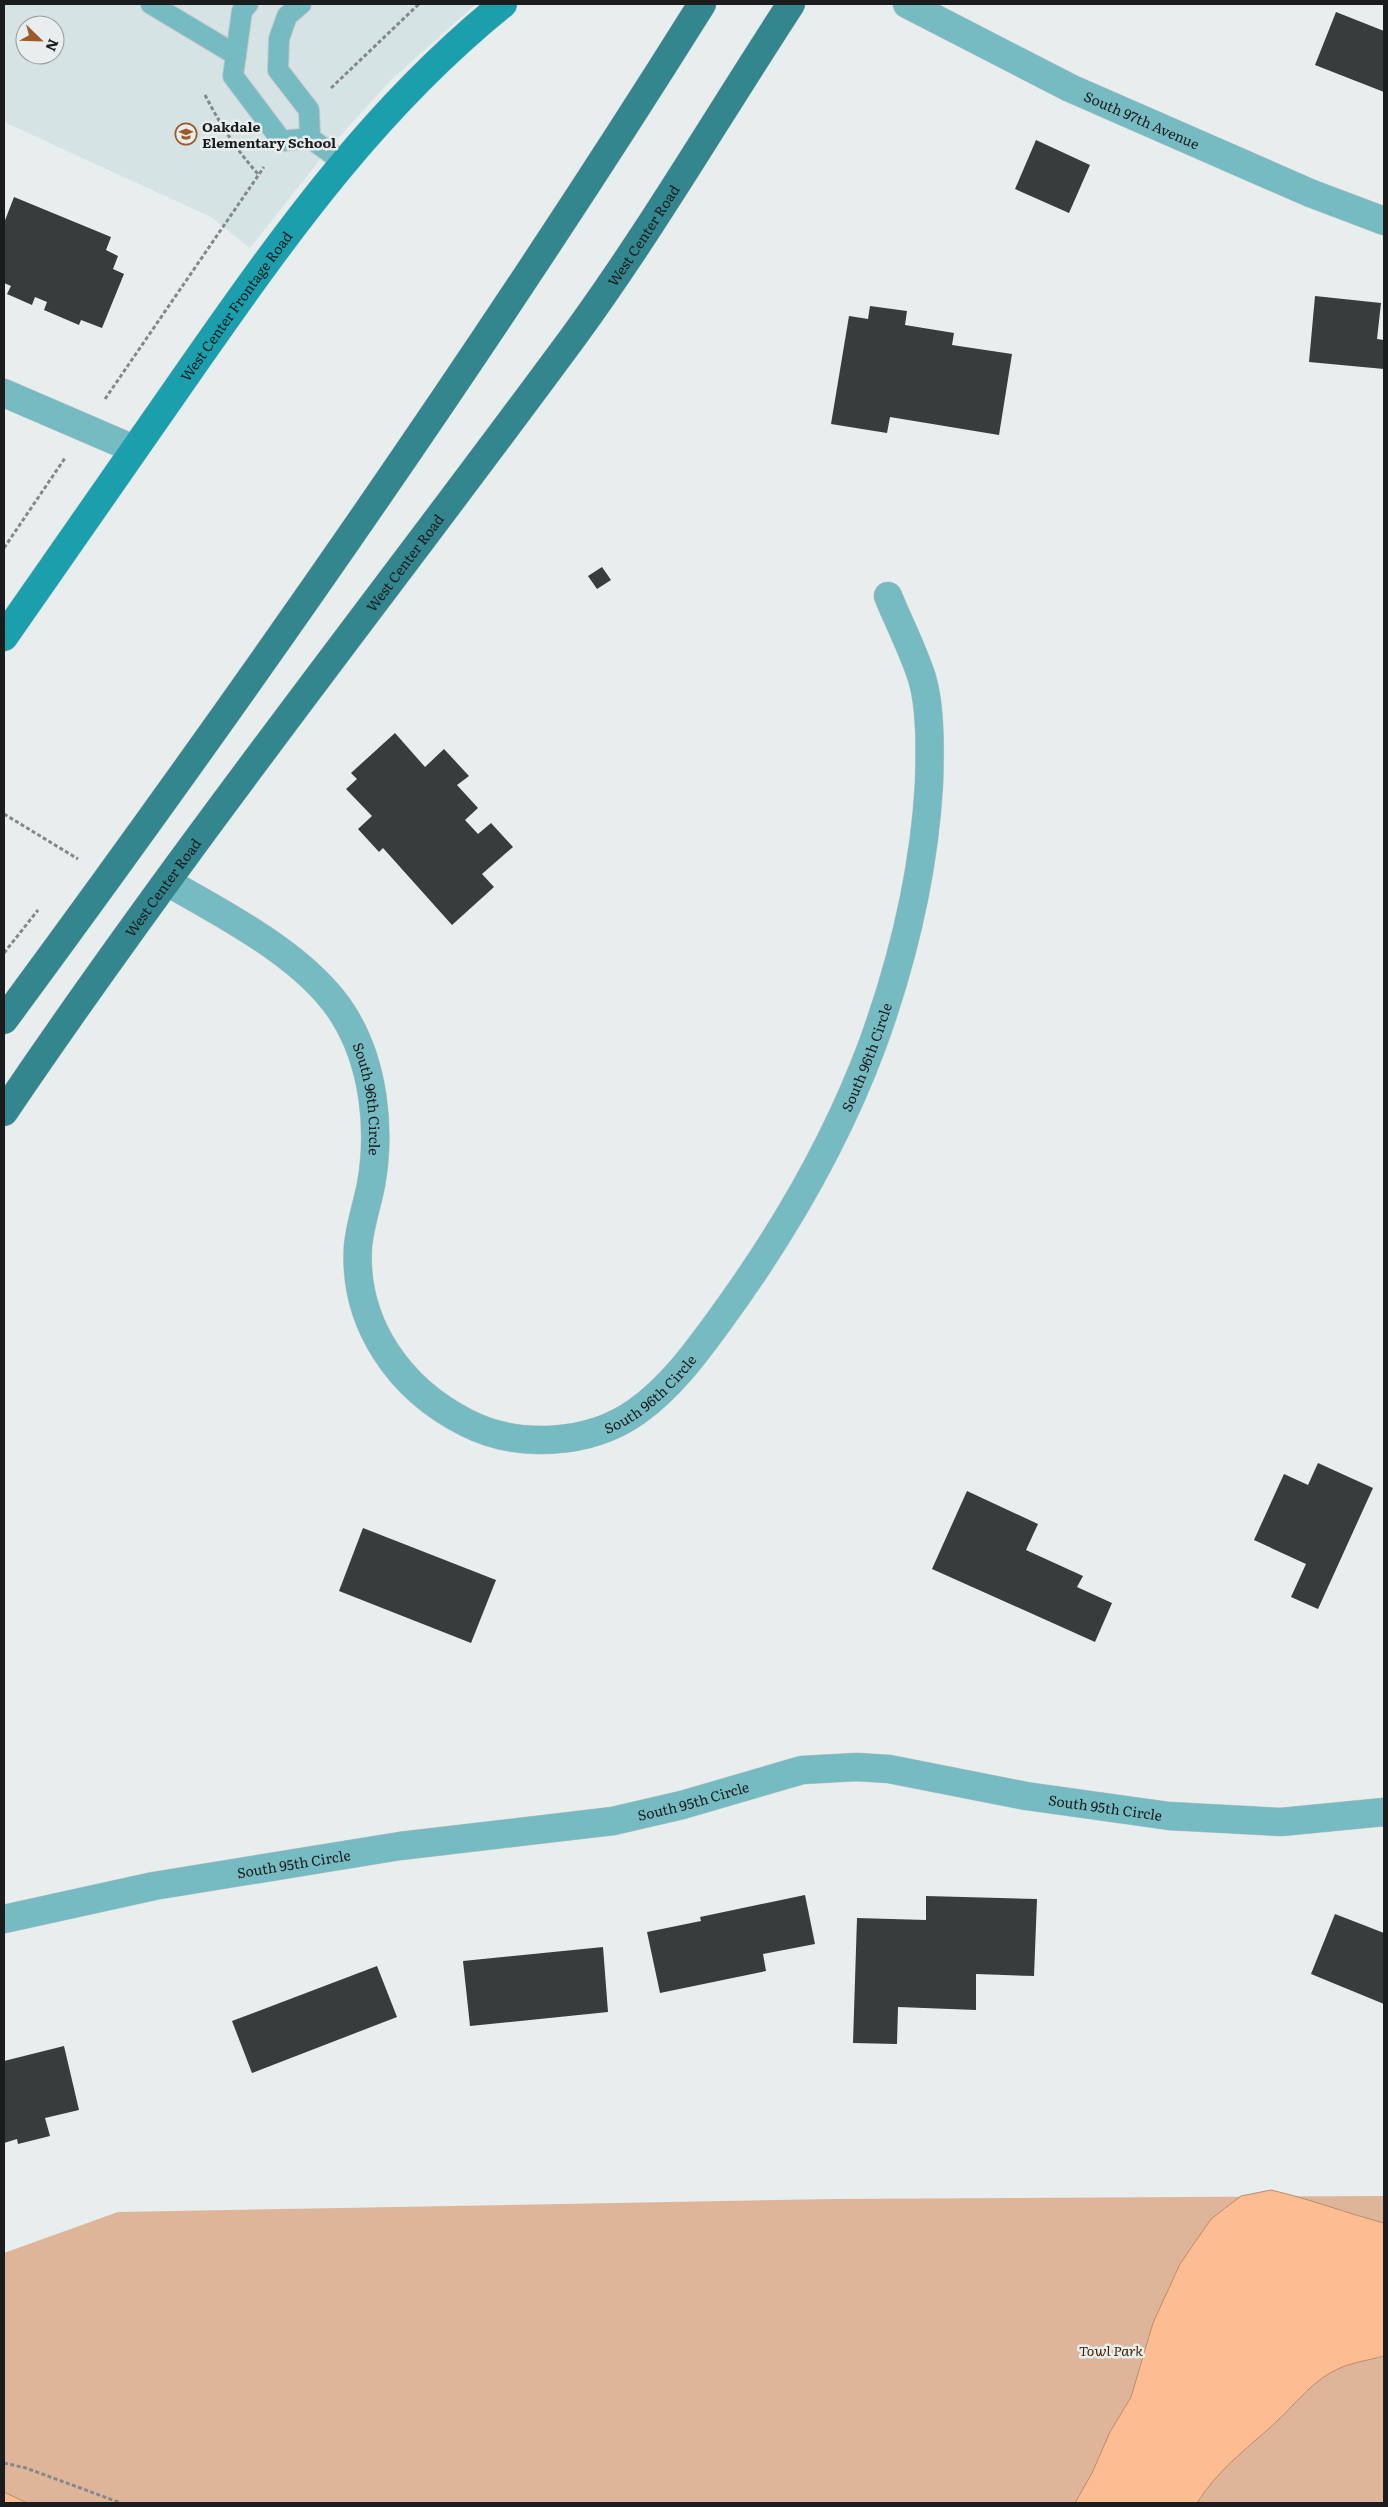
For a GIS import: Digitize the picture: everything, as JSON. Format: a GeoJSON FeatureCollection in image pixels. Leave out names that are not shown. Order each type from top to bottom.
{"type":"FeatureCollection","features":[{"type":"Feature","properties":{"kind":"main road"},"geometry":{"type":"LineString","coordinates":[[4,1020],[170,792],[344,544],[535,263],[702,4]]}},
{"type":"Feature","properties":{"kind":"main road","name":"West Center Road"},"geometry":{"type":"LineString","coordinates":[[4,1112],[47,1047],[167,882],[576,333],[651,221],[791,4]]}},
{"type":"Feature","properties":{"kind":"street","name":"West Center Frontage Road"},"geometry":{"type":"LineString","coordinates":[[4,638],[272,252],[342,162],[379,120],[435,63],[503,4]]}},
{"type":"Feature","properties":{"kind":"street","name":"South 97th Avenue"},"geometry":{"type":"LineString","coordinates":[[907,4],[1070,88],[1310,193],[1384,221]]}},
{"type":"Feature","properties":{"kind":"street"},"geometry":{"type":"LineString","coordinates":[[4,393],[134,449]]}},
{"type":"Feature","properties":{"kind":"street","name":"South 96th Circle"},"geometry":{"type":"LineString","coordinates":[[167,882],[288,957],[318,982],[344,1015],[367,1067],[376,1132],[372,1181],[358,1242],[358,1280],[364,1307],[376,1337],[397,1369],[427,1399],[468,1424],[495,1434],[536,1441],[578,1437],[610,1426],[635,1413],[666,1387],[699,1348],[744,1286],[806,1189],[840,1119],[872,1044],[896,971],[914,896],[924,839],[929,781],[927,706],[922,679],[888,596]]}},
{"type":"Feature","properties":{"kind":"street","name":"South 95th Circle"},"geometry":{"type":"LineString","coordinates":[[4,1919],[154,1886],[400,1846],[613,1821],[682,1805],[802,1770],[857,1767],[889,1769],[1026,1796],[1169,1816],[1281,1822],[1384,1812]]}},
{"type":"Feature","properties":{"kind":"lane"},"geometry":{"type":"LineString","coordinates":[[151,4],[236,55]]}},
{"type":"Feature","properties":{"kind":"lane"},"geometry":{"type":"LineString","coordinates":[[248,4],[242,12],[233,76],[282,141],[310,138],[342,162]]}},
{"type":"Feature","properties":{"kind":"lane"},"geometry":{"type":"LineString","coordinates":[[301,4],[287,16],[279,39],[278,70],[309,110],[310,138]]}},
{"type":"Feature","properties":{"kind":"path"},"geometry":{"type":"LineString","coordinates":[[309,110],[420,4]]}},
{"type":"Feature","properties":{"kind":"path"},"geometry":{"type":"LineString","coordinates":[[4,548],[282,141]]}},
{"type":"Feature","properties":{"kind":"path"},"geometry":{"type":"LineString","coordinates":[[4,814],[78,860]]}},
{"type":"Feature","properties":{"kind":"path"},"geometry":{"type":"LineString","coordinates":[[4,2463],[26,2468],[120,2503]]}},
{"type":"Feature","properties":{"kind":"shaded area","name":"Oakdale Elementary School"},"geometry":{"type":"Polygon","coordinates":[[[4,4],[476,4],[392,79],[330,147],[250,248],[211,217],[4,122],[4,4]]]}},
{"type":"Feature","properties":{"kind":"shaded area"},"geometry":{"type":"Polygon","coordinates":[[[1271,2190],[1384,2223],[1384,2356],[1345,2366],[1321,2379],[1223,2470],[1197,2503],[1075,2503],[1092,2473],[1110,2432],[1131,2397],[1153,2323],[1180,2264],[1211,2219],[1241,2196],[1271,2190]]]}},
{"type":"Feature","properties":{"kind":"shaded area"},"geometry":{"type":"Polygon","coordinates":[[[4,2492],[6,2493],[27,2503],[4,2503],[4,2492]]]}},
{"type":"Feature","properties":{"kind":"green space","name":"Towl Park"},"geometry":{"type":"Polygon","coordinates":[[[1384,2196],[1384,2503],[4,2503],[4,2253],[118,2212],[835,2199],[1384,2196]]]}},
{"type":"Feature","properties":{"kind":"building"},"geometry":{"type":"Polygon","coordinates":[[[1336,12],[1384,31],[1384,92],[1315,65],[1336,12]]]}},
{"type":"Feature","properties":{"kind":"building"},"geometry":{"type":"Polygon","coordinates":[[[1036,140],[1090,165],[1069,213],[1015,189],[1036,140]]]}},
{"type":"Feature","properties":{"kind":"building"},"geometry":{"type":"Polygon","coordinates":[[[14,197],[111,237],[106,250],[118,256],[113,269],[124,274],[102,328],[81,320],[79,325],[44,310],[47,302],[35,297],[32,305],[7,294],[11,286],[4,283],[4,223],[14,197]]]}},
{"type":"Feature","properties":{"kind":"building"},"geometry":{"type":"Polygon","coordinates":[[[1315,296],[1381,303],[1377,339],[1384,340],[1384,369],[1309,362],[1315,296]]]}},
{"type":"Feature","properties":{"kind":"building"},"geometry":{"type":"Polygon","coordinates":[[[870,306],[907,311],[905,325],[954,333],[952,345],[1012,354],[999,435],[890,417],[887,433],[831,424],[849,316],[868,319],[870,306]]]}},
{"type":"Feature","properties":{"kind":"building"},"geometry":{"type":"Polygon","coordinates":[[[602,567],[611,580],[597,589],[588,576],[602,567]]]}},
{"type":"Feature","properties":{"kind":"building"},"geometry":{"type":"Polygon","coordinates":[[[395,733],[425,767],[444,749],[469,776],[457,785],[478,808],[465,820],[478,834],[491,823],[513,847],[482,874],[494,887],[452,925],[383,848],[379,852],[358,829],[372,816],[346,789],[357,779],[351,773],[395,733]]]}},
{"type":"Feature","properties":{"kind":"building"},"geometry":{"type":"Polygon","coordinates":[[[1318,1463],[1373,1488],[1318,1609],[1291,1597],[1306,1564],[1254,1540],[1284,1474],[1308,1485],[1318,1463]]]}},
{"type":"Feature","properties":{"kind":"building"},"geometry":{"type":"Polygon","coordinates":[[[967,1491],[1038,1524],[1026,1550],[1083,1576],[1077,1587],[1112,1603],[1095,1642],[932,1569],[967,1491]]]}},
{"type":"Feature","properties":{"kind":"building"},"geometry":{"type":"Polygon","coordinates":[[[363,1528],[496,1580],[471,1643],[339,1591],[363,1528]]]}},
{"type":"Feature","properties":{"kind":"building"},"geometry":{"type":"Polygon","coordinates":[[[805,1895],[815,1944],[763,1954],[766,1971],[660,1993],[647,1932],[701,1921],[700,1917],[805,1895]]]}},
{"type":"Feature","properties":{"kind":"building"},"geometry":{"type":"Polygon","coordinates":[[[926,1896],[1037,1899],[1034,1976],[976,1974],[976,2010],[898,2007],[897,2044],[853,2043],[857,1918],[926,1920],[926,1896]]]}},
{"type":"Feature","properties":{"kind":"building"},"geometry":{"type":"Polygon","coordinates":[[[1335,1914],[1384,1933],[1384,2004],[1311,1974],[1335,1914]]]}},
{"type":"Feature","properties":{"kind":"building"},"geometry":{"type":"Polygon","coordinates":[[[603,1947],[608,2012],[470,2026],[463,1961],[603,1947]]]}},
{"type":"Feature","properties":{"kind":"building"},"geometry":{"type":"Polygon","coordinates":[[[377,1966],[397,2017],[252,2073],[232,2021],[377,1966]]]}},
{"type":"Feature","properties":{"kind":"building"},"geometry":{"type":"Polygon","coordinates":[[[64,2046],[79,2110],[45,2118],[50,2136],[18,2144],[17,2139],[4,2143],[4,2061],[64,2046]]]}},
{"type":"Feature","properties":{"kind":"place","name":"Oakdale Elementary School"},"geometry":{"type":"Point","coordinates":[186,134]}}]}
